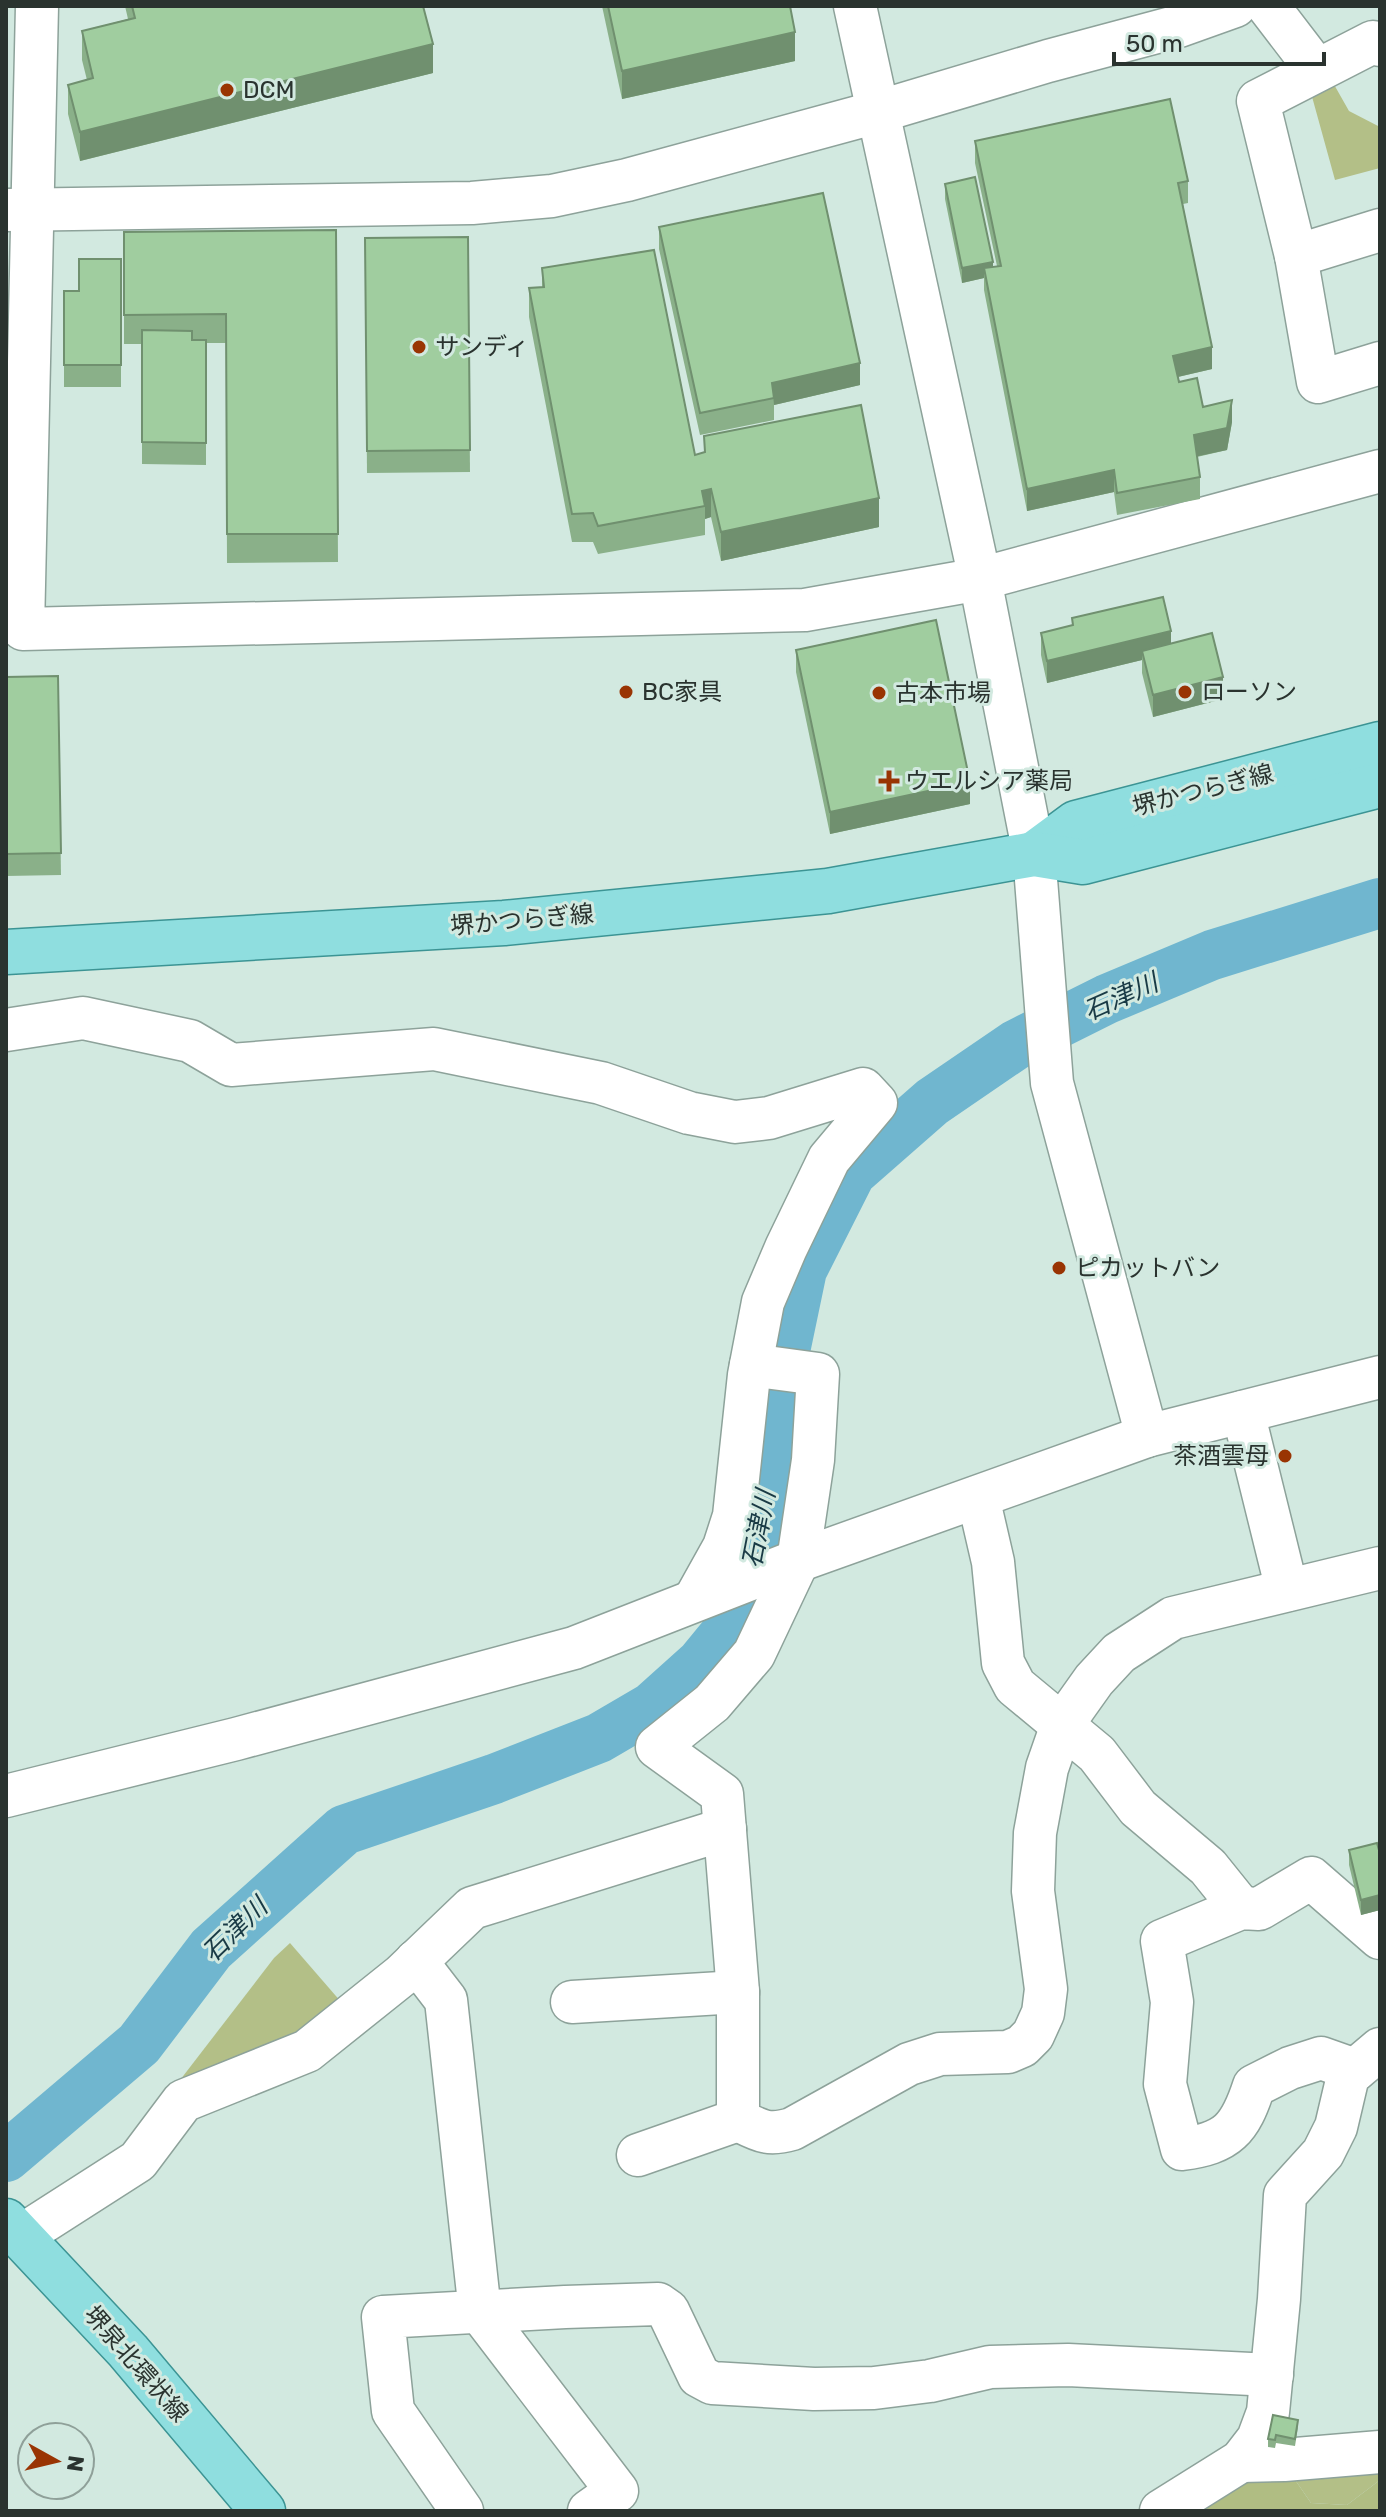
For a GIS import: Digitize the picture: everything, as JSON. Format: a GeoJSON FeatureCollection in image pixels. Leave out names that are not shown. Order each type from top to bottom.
{"type":"FeatureCollection","features":[{"type":"Feature","properties":{"kind":"main road","name":"堺かつらぎ線"},"geometry":{"type":"LineString","coordinates":[[1034,854],[1076,823],[1380,744]]}},
{"type":"Feature","properties":{"kind":"main road","name":"堺かつらぎ線"},"geometry":{"type":"LineString","coordinates":[[6,952],[519,921],[828,891],[1034,854],[1083,862],[1380,785]]}},
{"type":"Feature","properties":{"kind":"main road","name":"堺泉北環状線"},"geometry":{"type":"LineString","coordinates":[[13,2228],[128,2351],[263,2511]]}},
{"type":"Feature","properties":{"kind":"street"},"geometry":{"type":"LineString","coordinates":[[37,6],[20,210],[23,629],[805,610],[980,579],[1380,471]]}},
{"type":"Feature","properties":{"kind":"street"},"geometry":{"type":"LineString","coordinates":[[855,6],[980,579],[1034,854],[1052,1083],[1147,1436]]}},
{"type":"Feature","properties":{"kind":"street"},"geometry":{"type":"LineString","coordinates":[[20,210],[472,203],[552,196],[627,180],[877,112],[1179,26],[1235,6]]}},
{"type":"Feature","properties":{"kind":"street"},"geometry":{"type":"LineString","coordinates":[[1268,6],[1317,70]]}},
{"type":"Feature","properties":{"kind":"street"},"geometry":{"type":"LineString","coordinates":[[1380,45],[1373,42],[1258,101],[1296,256],[1318,382],[1380,363]]}},
{"type":"Feature","properties":{"kind":"street"},"geometry":{"type":"LineString","coordinates":[[1296,256],[1380,230]]}},
{"type":"Feature","properties":{"kind":"street"},"geometry":{"type":"LineString","coordinates":[[6,1030],[83,1018],[190,1041],[231,1065],[434,1049],[601,1083],[689,1113],[735,1122],[769,1118],[863,1089],[876,1103],[829,1159],[763,1302],[751,1365],[734,1516],[724,1547],[698,1598]]}},
{"type":"Feature","properties":{"kind":"street"},"geometry":{"type":"LineString","coordinates":[[738,2120],[738,1992],[722,1794],[657,1747],[712,1703],[754,1654],[793,1563],[813,1460],[818,1374],[751,1365]]}},
{"type":"Feature","properties":{"kind":"street"},"geometry":{"type":"LineString","coordinates":[[6,1796],[251,1735],[574,1648],[698,1598],[1147,1436],[1380,1377]]}},
{"type":"Feature","properties":{"kind":"street"},"geometry":{"type":"LineString","coordinates":[[1243,1412],[1287,1590]]}},
{"type":"Feature","properties":{"kind":"street"},"geometry":{"type":"LineString","coordinates":[[978,1497],[993,1562],[1003,1663],[1015,1686],[1097,1754],[1138,1808],[1208,1867],[1241,1908]]}},
{"type":"Feature","properties":{"kind":"street"},"geometry":{"type":"LineString","coordinates":[[638,2155],[738,2120],[774,2134],[792,2129],[909,2064],[940,2054],[1008,2052],[1022,2046],[1033,2035],[1043,2013],[1046,1989],[1033,1891],[1035,1833],[1047,1768],[1062,1725],[1094,1680],[1119,1653],[1173,1618],[1380,1568]]}},
{"type":"Feature","properties":{"kind":"street"},"geometry":{"type":"LineString","coordinates":[[13,2228],[138,2161],[183,2101],[307,2051],[416,1961],[472,1908],[725,1829]]}},
{"type":"Feature","properties":{"kind":"street"},"geometry":{"type":"LineString","coordinates":[[1367,2060],[1321,2058],[1290,2068],[1254,2086],[1245,2114],[1234,2130],[1204,2146],[1182,2149],[1165,2084],[1172,2002],[1162,1941],[1241,1908],[1259,1909],[1311,1878],[1380,1938]]}},
{"type":"Feature","properties":{"kind":"street"},"geometry":{"type":"LineString","coordinates":[[416,1961],[446,2000],[480,2312],[617,2491],[589,2511]]}},
{"type":"Feature","properties":{"kind":"street"},"geometry":{"type":"LineString","coordinates":[[572,2002],[738,1992]]}},
{"type":"Feature","properties":{"kind":"street"},"geometry":{"type":"LineString","coordinates":[[1161,2511],[1241,2461],[1258,2439],[1268,2412],[1285,2195],[1323,2153],[1336,2127],[1348,2076],[1367,2060]]}},
{"type":"Feature","properties":{"kind":"street"},"geometry":{"type":"LineString","coordinates":[[462,2511],[393,2411],[383,2317],[658,2304],[668,2311],[699,2376],[712,2383],[814,2389],[874,2388],[930,2381],[990,2367],[1052,2365],[1272,2375]]}},
{"type":"Feature","properties":{"kind":"street"},"geometry":{"type":"LineString","coordinates":[[1241,2461],[1380,2452]]}},
{"type":"Feature","properties":{"kind":"green space"},"geometry":{"type":"Polygon","coordinates":[[[1332,81],[1349,111],[1380,127],[1380,168],[1335,180],[1311,93],[1332,81]]]}},
{"type":"Feature","properties":{"kind":"green space"},"geometry":{"type":"Polygon","coordinates":[[[290,1943],[342,2003],[299,2038],[177,2084],[274,1958],[290,1943]]]}},
{"type":"Feature","properties":{"kind":"green space"},"geometry":{"type":"Polygon","coordinates":[[[1380,2459],[1380,2480],[1347,2505],[1311,2503],[1289,2471],[1380,2459]]]}},
{"type":"Feature","properties":{"kind":"green space"},"geometry":{"type":"Polygon","coordinates":[[[1289,2471],[1311,2503],[1347,2505],[1380,2480],[1380,2511],[1187,2511],[1232,2481],[1289,2471]]]}},
{"type":"Feature","properties":{"kind":"building","name":"DCM"},"geometry":{"type":"Polygon","coordinates":[[[132,6],[423,6],[433,44],[80,132],[68,85],[93,78],[82,31],[135,18],[132,6]]]}},
{"type":"Feature","properties":{"kind":"building"},"geometry":{"type":"Polygon","coordinates":[[[608,6],[790,6],[795,32],[622,71],[608,6]]]}},
{"type":"Feature","properties":{"kind":"building"},"geometry":{"type":"Polygon","coordinates":[[[1170,99],[1188,181],[1178,183],[1212,347],[1173,356],[1179,382],[1197,378],[1203,407],[1232,400],[1227,428],[1194,435],[1200,477],[1117,493],[1114,470],[1027,489],[984,268],[1001,266],[975,141],[1170,99]]]}},
{"type":"Feature","properties":{"kind":"building"},"geometry":{"type":"Polygon","coordinates":[[[975,177],[993,262],[962,268],[945,184],[975,177]]]}},
{"type":"Feature","properties":{"kind":"building"},"geometry":{"type":"Polygon","coordinates":[[[823,193],[860,363],[772,383],[774,398],[700,413],[659,227],[823,193]]]}},
{"type":"Feature","properties":{"kind":"building"},"geometry":{"type":"Polygon","coordinates":[[[336,230],[338,534],[227,534],[226,314],[124,315],[124,232],[336,230]]]}},
{"type":"Feature","properties":{"kind":"building"},"geometry":{"type":"Polygon","coordinates":[[[468,237],[470,450],[367,451],[365,238],[468,237]]]}},
{"type":"Feature","properties":{"kind":"building"},"geometry":{"type":"Polygon","coordinates":[[[654,250],[695,455],[705,452],[704,436],[861,405],[879,498],[721,532],[711,489],[702,491],[705,506],[598,526],[593,513],[572,514],[529,288],[544,287],[542,268],[654,250]]]}},
{"type":"Feature","properties":{"kind":"building"},"geometry":{"type":"Polygon","coordinates":[[[79,259],[121,259],[121,365],[64,365],[64,291],[79,291],[79,259]]]}},
{"type":"Feature","properties":{"kind":"building"},"geometry":{"type":"Polygon","coordinates":[[[142,330],[192,331],[192,340],[206,340],[206,443],[142,442],[142,330]]]}},
{"type":"Feature","properties":{"kind":"building"},"geometry":{"type":"Polygon","coordinates":[[[1163,597],[1171,631],[1047,661],[1041,633],[1073,625],[1072,618],[1163,597]]]}},
{"type":"Feature","properties":{"kind":"building"},"geometry":{"type":"Polygon","coordinates":[[[936,620],[970,782],[830,812],[796,650],[936,620]]]}},
{"type":"Feature","properties":{"kind":"building"},"geometry":{"type":"Polygon","coordinates":[[[1212,633],[1223,677],[1153,695],[1142,651],[1212,633]]]}},
{"type":"Feature","properties":{"kind":"building"},"geometry":{"type":"Polygon","coordinates":[[[58,676],[61,853],[6,854],[6,677],[58,676]]]}},
{"type":"Feature","properties":{"kind":"building"},"geometry":{"type":"Polygon","coordinates":[[[1377,1843],[1380,1895],[1361,1900],[1349,1850],[1377,1843]]]}},
{"type":"Feature","properties":{"kind":"building"},"geometry":{"type":"Polygon","coordinates":[[[1273,2415],[1298,2420],[1295,2439],[1276,2435],[1275,2440],[1268,2439],[1273,2415]]]}},
{"type":"Feature","properties":{"kind":"waterway","name":"石津川"},"geometry":{"type":"LineString","coordinates":[[6,2157],[139,2044],[211,1949],[344,1830],[494,1779],[599,1738],[652,1707],[701,1663],[733,1624],[760,1554],[784,1356],[802,1270],[851,1173],[932,1102],[1017,1044],[1107,999],[1212,955],[1380,903]]}},
{"type":"Feature","properties":{"kind":"place","name":"DCM"},"geometry":{"type":"Point","coordinates":[227,90]}},
{"type":"Feature","properties":{"kind":"place","name":"サンディ"},"geometry":{"type":"Point","coordinates":[419,347]}},
{"type":"Feature","properties":{"kind":"place","name":"BC家具"},"geometry":{"type":"Point","coordinates":[626,692]}},
{"type":"Feature","properties":{"kind":"place","name":"ローソン"},"geometry":{"type":"Point","coordinates":[1185,692]}},
{"type":"Feature","properties":{"kind":"place","name":"古本市場"},"geometry":{"type":"Point","coordinates":[879,693]}},
{"type":"Feature","properties":{"kind":"place","name":"ウエルシア薬局"},"geometry":{"type":"Point","coordinates":[889,781]}},
{"type":"Feature","properties":{"kind":"place","name":"ピカットバン"},"geometry":{"type":"Point","coordinates":[1059,1268]}},
{"type":"Feature","properties":{"kind":"place","name":"茶酒雲母"},"geometry":{"type":"Point","coordinates":[1285,1456]}}]}
